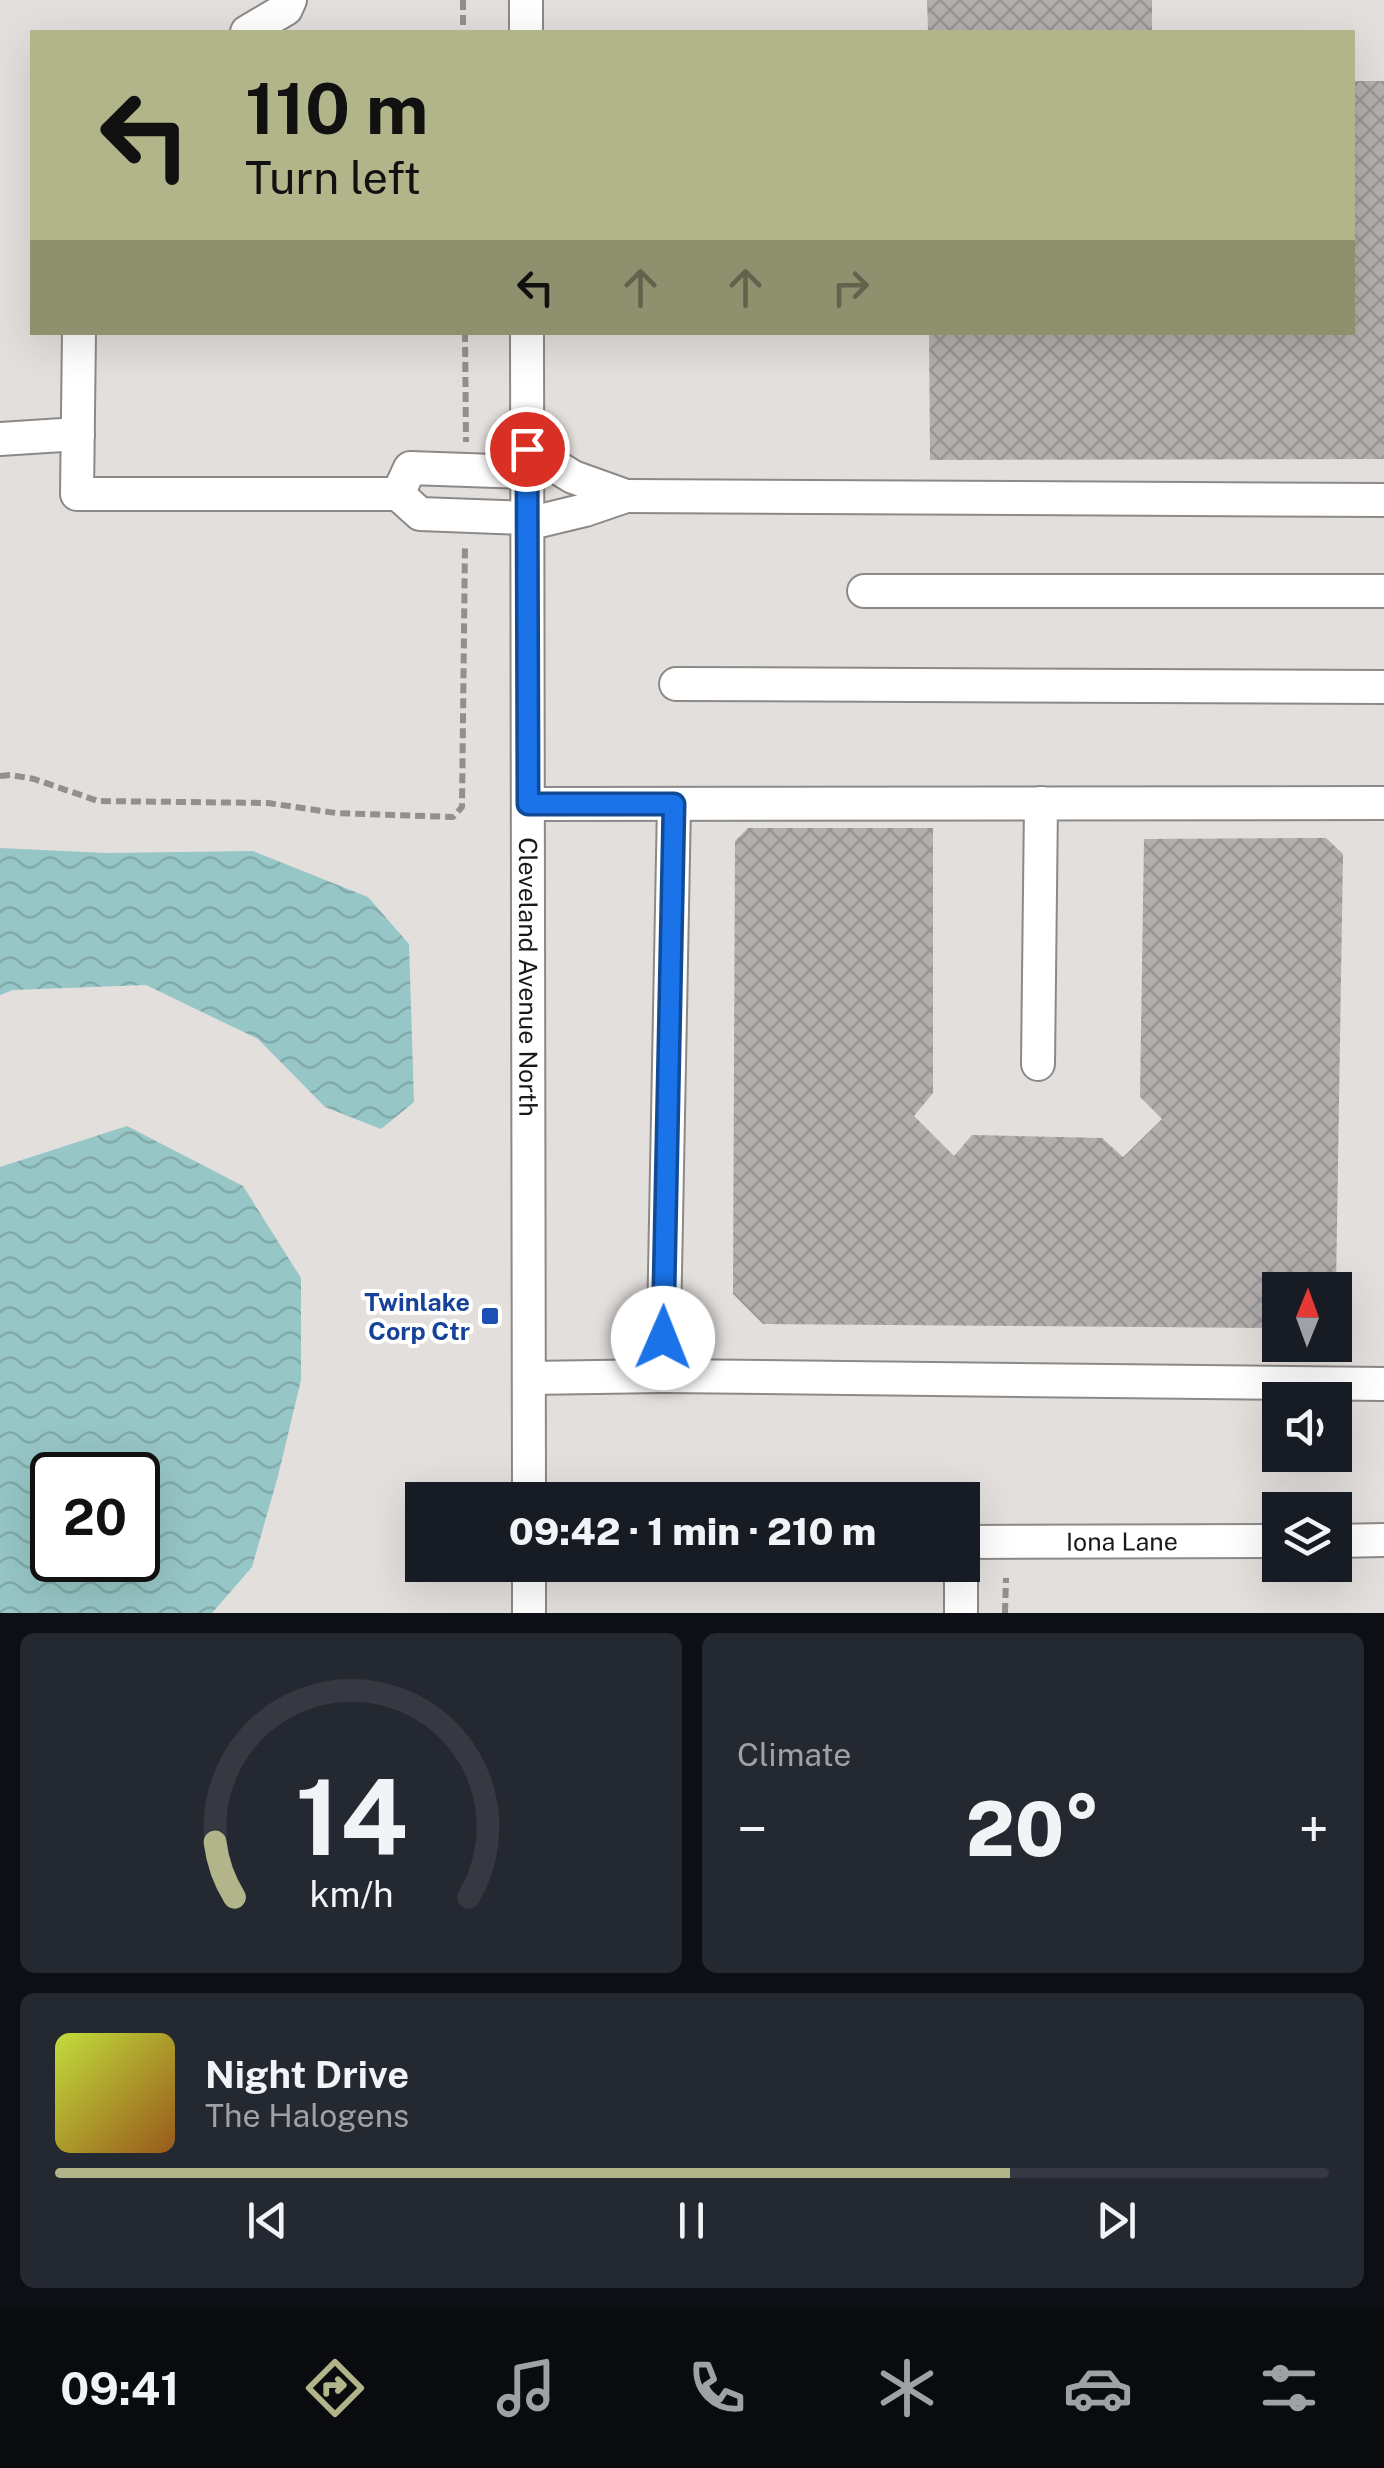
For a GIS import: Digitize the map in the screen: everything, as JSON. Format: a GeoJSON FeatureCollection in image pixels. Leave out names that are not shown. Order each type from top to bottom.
{"type":"FeatureCollection","features":[{"type":"Feature","properties":{"kind":"street"},"geometry":{"type":"LineString","coordinates":[[250,30],[286,9],[290,0]]}},
{"type":"Feature","properties":{"kind":"street"},"geometry":{"type":"LineString","coordinates":[[526,0],[526,30]]}},
{"type":"Feature","properties":{"kind":"street"},"geometry":{"type":"LineString","coordinates":[[78,335],[78,494],[398,494],[420,514],[527,521],[584,510],[626,496]]}},
{"type":"Feature","properties":{"kind":"street","name":"Cleveland Avenue North"},"geometry":{"type":"LineString","coordinates":[[527,335],[529,1482]]}},
{"type":"Feature","properties":{"kind":"street"},"geometry":{"type":"LineString","coordinates":[[0,439],[78,434]]}},
{"type":"Feature","properties":{"kind":"street"},"geometry":{"type":"LineString","coordinates":[[398,494],[410,468],[466,470],[527,460],[626,496],[1384,500]]}},
{"type":"Feature","properties":{"kind":"street"},"geometry":{"type":"LineString","coordinates":[[864,591],[1384,591]]}},
{"type":"Feature","properties":{"kind":"street"},"geometry":{"type":"LineString","coordinates":[[676,684],[1384,687]]}},
{"type":"Feature","properties":{"kind":"street"},"geometry":{"type":"LineString","coordinates":[[1038,1064],[1041,803]]}},
{"type":"Feature","properties":{"kind":"street"},"geometry":{"type":"LineString","coordinates":[[528,804],[1384,803]]}},
{"type":"Feature","properties":{"kind":"street"},"geometry":{"type":"LineString","coordinates":[[663,1376],[674,804]]}},
{"type":"Feature","properties":{"kind":"street"},"geometry":{"type":"LineString","coordinates":[[529,1378],[1384,1384]]}},
{"type":"Feature","properties":{"kind":"street"},"geometry":{"type":"LineString","coordinates":[[1352,1540],[1384,1540]]}},
{"type":"Feature","properties":{"kind":"street","name":"Iona Lane"},"geometry":{"type":"LineString","coordinates":[[980,1542],[1262,1541]]}},
{"type":"Feature","properties":{"kind":"street"},"geometry":{"type":"LineString","coordinates":[[529,1582],[529,1613]]}},
{"type":"Feature","properties":{"kind":"street"},"geometry":{"type":"LineString","coordinates":[[961,1613],[962,1582]]}},
{"type":"Feature","properties":{"kind":"path"},"geometry":{"type":"LineString","coordinates":[[463,0],[463,30]]}},
{"type":"Feature","properties":{"kind":"path"},"geometry":{"type":"LineString","coordinates":[[465,335],[466,470]]}},
{"type":"Feature","properties":{"kind":"path"},"geometry":{"type":"LineString","coordinates":[[0,776],[34,780],[98,802],[268,803],[336,813],[453,817],[462,807],[466,515]]}},
{"type":"Feature","properties":{"kind":"path"},"geometry":{"type":"LineString","coordinates":[[1006,1578],[1006,1613]]}},
{"type":"Feature","properties":{"kind":"water"},"geometry":{"type":"Polygon","coordinates":[[[0,848],[106,853],[253,851],[368,897],[409,944],[414,1102],[381,1129],[325,1107],[258,1039],[146,985],[13,990],[0,995],[0,848]]]}},
{"type":"Feature","properties":{"kind":"water"},"geometry":{"type":"Polygon","coordinates":[[[127,1126],[243,1186],[301,1278],[301,1380],[278,1476],[252,1567],[212,1613],[0,1613],[0,1167],[127,1126]]]}},
{"type":"Feature","properties":{"kind":"building"},"geometry":{"type":"Polygon","coordinates":[[[927,0],[1152,0],[1152,30],[928,30],[927,0]]]}},
{"type":"Feature","properties":{"kind":"building"},"geometry":{"type":"Polygon","coordinates":[[[1355,81],[1384,81],[1384,459],[930,460],[929,335],[1355,335],[1355,81]]]}},
{"type":"Feature","properties":{"kind":"building"},"geometry":{"type":"Polygon","coordinates":[[[748,828],[933,828],[933,1093],[914,1116],[954,1156],[972,1135],[1102,1138],[1123,1157],[1162,1119],[1140,1097],[1144,839],[1326,838],[1343,854],[1336,1272],[1262,1272],[1262,1328],[763,1324],[733,1294],[735,841],[748,828]]]}},
{"type":"Feature","properties":{"kind":"place","name":"Twinlake Corp Ctr"},"geometry":{"type":"Point","coordinates":[490,1316]}},
{"type":"Feature","properties":{"kind":"route"},"geometry":{"type":"LineString","coordinates":[[527,449],[528,804],[674,804],[663,1338]]}}]}
